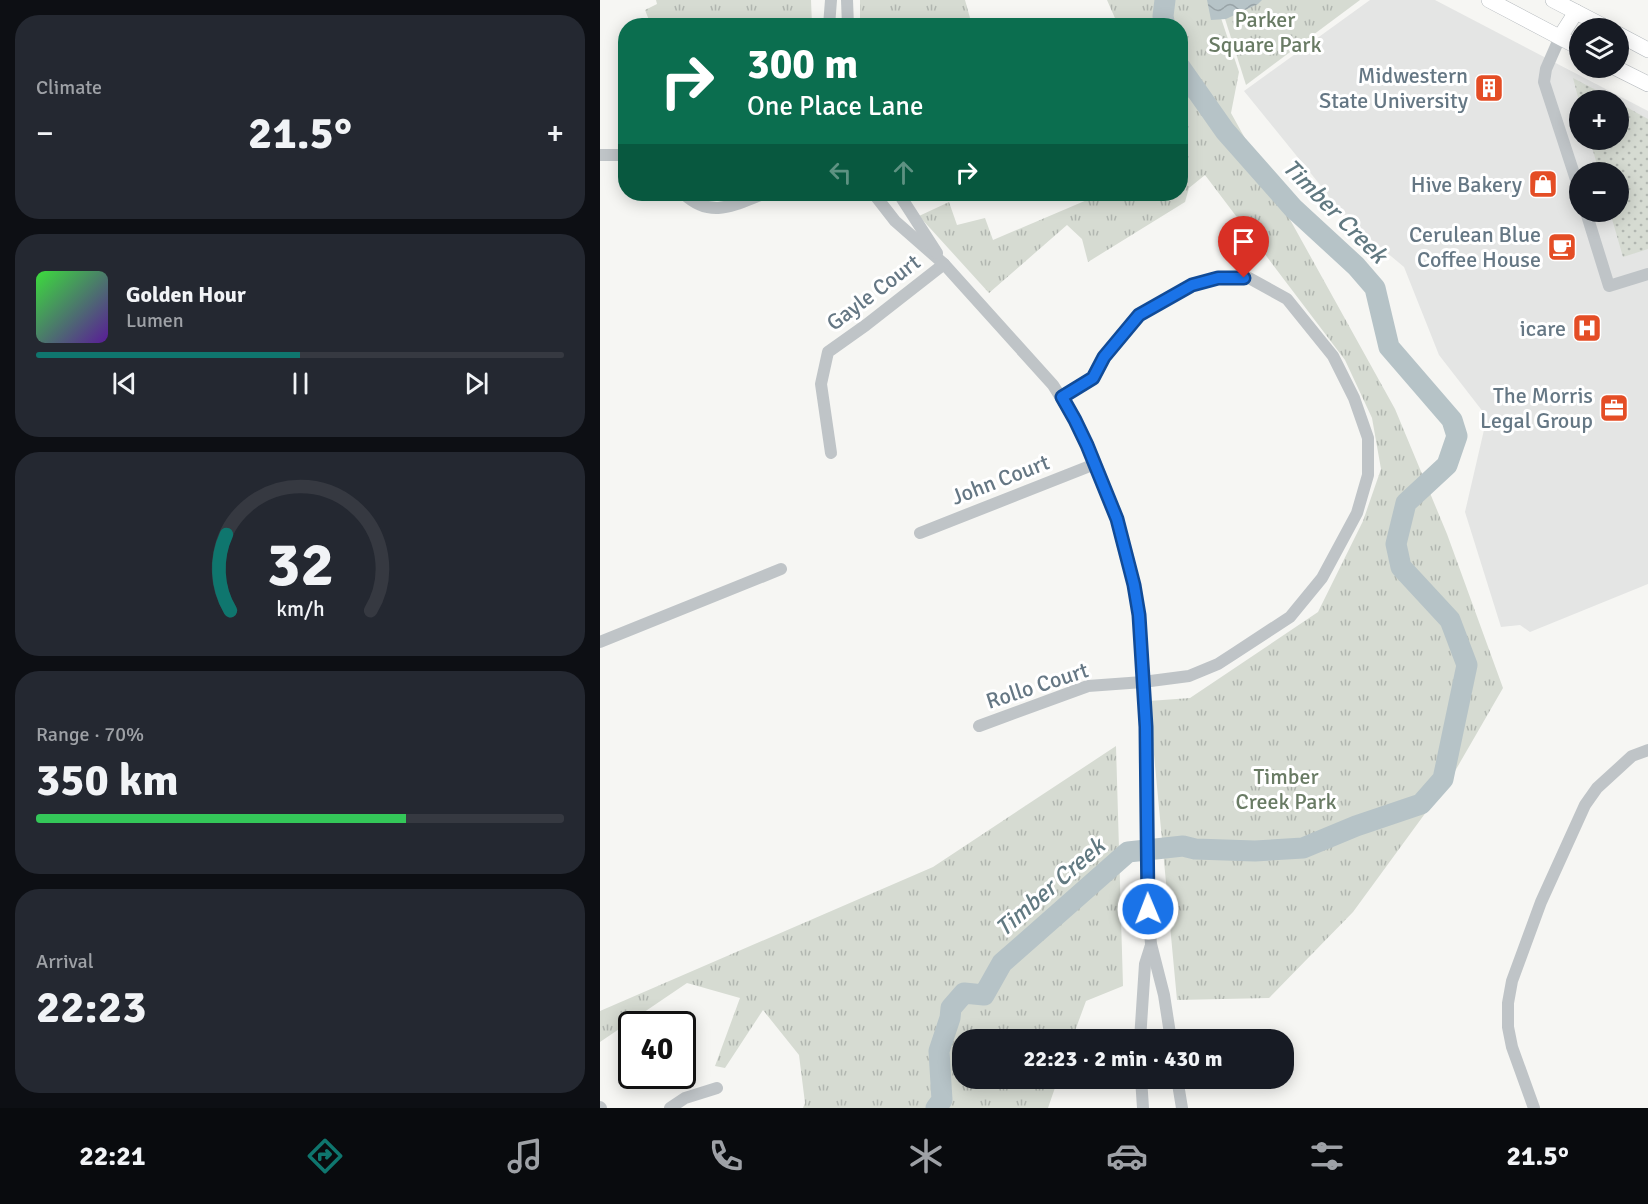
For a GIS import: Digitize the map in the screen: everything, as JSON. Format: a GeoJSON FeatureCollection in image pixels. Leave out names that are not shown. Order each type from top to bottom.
{"type":"FeatureCollection","features":[{"type":"Feature","properties":{"kind":"main road"},"geometry":{"type":"LineString","coordinates":[[1489,0],[1569,42]]}},
{"type":"Feature","properties":{"kind":"main road"},"geometry":{"type":"LineString","coordinates":[[1553,0],[1588,18]]}},
{"type":"Feature","properties":{"kind":"main road"},"geometry":{"type":"LineString","coordinates":[[1560,38],[1576,12]]}},
{"type":"Feature","properties":{"kind":"main road"},"geometry":{"type":"LineString","coordinates":[[1629,40],[1648,50]]}},
{"type":"Feature","properties":{"kind":"main road"},"geometry":{"type":"LineString","coordinates":[[1629,74],[1648,84]]}},
{"type":"Feature","properties":{"kind":"street"},"geometry":{"type":"LineString","coordinates":[[830,18],[831,0]]}},
{"type":"Feature","properties":{"kind":"street"},"geometry":{"type":"LineString","coordinates":[[847,0],[848,18]]}},
{"type":"Feature","properties":{"kind":"street"},"geometry":{"type":"LineString","coordinates":[[1560,38],[1546,69],[1545,82],[1570,162]]}},
{"type":"Feature","properties":{"kind":"street"},"geometry":{"type":"LineString","coordinates":[[600,155],[618,155]]}},
{"type":"Feature","properties":{"kind":"street"},"geometry":{"type":"LineString","coordinates":[[692,201],[704,207],[721,209],[746,201]]}},
{"type":"Feature","properties":{"kind":"street"},"geometry":{"type":"LineString","coordinates":[[879,201],[895,221],[944,264],[1062,397],[1075,420],[1117,519],[1134,585],[1139,615],[1146,727],[1148,909],[1151,944],[1164,995],[1169,1029]]}},
{"type":"Feature","properties":{"kind":"street"},"geometry":{"type":"LineString","coordinates":[[904,201],[944,264]]}},
{"type":"Feature","properties":{"kind":"street"},"geometry":{"type":"LineString","coordinates":[[1589,222],[1609,286],[1648,274]]}},
{"type":"Feature","properties":{"kind":"street","name":"Gayle Court"},"geometry":{"type":"LineString","coordinates":[[831,453],[820,384],[828,352],[944,264]]}},
{"type":"Feature","properties":{"kind":"street","name":"Rollo Court"},"geometry":{"type":"LineString","coordinates":[[979,726],[1088,686],[1189,676],[1218,664],[1290,617],[1322,578],[1356,513],[1368,475],[1368,438],[1354,399],[1333,356],[1287,299],[1249,278],[1218,278],[1192,285],[1139,315],[1104,357],[1093,378],[1062,397]]}},
{"type":"Feature","properties":{"kind":"street","name":"John Court"},"geometry":{"type":"LineString","coordinates":[[920,533],[1095,465]]}},
{"type":"Feature","properties":{"kind":"street"},"geometry":{"type":"LineString","coordinates":[[600,642],[781,569]]}},
{"type":"Feature","properties":{"kind":"street"},"geometry":{"type":"LineString","coordinates":[[1534,1108],[1512,1047],[1508,1028],[1508,1003],[1512,981],[1541,902],[1585,805],[1597,788],[1632,756],[1648,750]]}},
{"type":"Feature","properties":{"kind":"street"},"geometry":{"type":"LineString","coordinates":[[1141,1029],[1145,964],[1151,944]]}},
{"type":"Feature","properties":{"kind":"street"},"geometry":{"type":"LineString","coordinates":[[670,1108],[685,1098],[717,1088]]}},
{"type":"Feature","properties":{"kind":"street"},"geometry":{"type":"LineString","coordinates":[[1142,1089],[1143,1108]]}},
{"type":"Feature","properties":{"kind":"street"},"geometry":{"type":"LineString","coordinates":[[1179,1089],[1182,1108]]}},
{"type":"Feature","properties":{"kind":"shaded area"},"geometry":{"type":"Polygon","coordinates":[[[1370,0],[1435,0],[1569,70],[1569,78],[1585,78],[1608,90],[1569,90],[1569,150],[1629,150],[1629,101],[1648,111],[1648,584],[1530,632],[1520,625],[1501,627],[1465,512],[1487,417],[1439,355],[1404,267],[1343,216],[1244,91],[1370,0]]]}},
{"type":"Feature","properties":{"kind":"green space"},"geometry":{"type":"Polygon","coordinates":[[[656,0],[811,0],[812,18],[648,18],[645,10],[657,4],[656,0]]]}},
{"type":"Feature","properties":{"kind":"green space"},"geometry":{"type":"Polygon","coordinates":[[[860,0],[965,0],[970,18],[860,18],[860,0]]]}},
{"type":"Feature","properties":{"kind":"green space","name":"Timber Creek Park"},"geometry":{"type":"Polygon","coordinates":[[[1107,0],[1215,0],[1239,72],[1231,113],[1395,409],[1447,534],[1503,688],[1451,778],[1353,912],[1269,998],[1177,1000],[1149,701],[1190,698],[1318,612],[1363,521],[1381,469],[1372,418],[1345,360],[1205,175],[1189,188],[1188,192],[1188,18],[1115,18],[1107,0]]]}},
{"type":"Feature","properties":{"kind":"green space","name":"Parker Square Park"},"geometry":{"type":"Polygon","coordinates":[[[1219,0],[1360,0],[1246,85],[1219,0]]]}},
{"type":"Feature","properties":{"kind":"green space"},"geometry":{"type":"Polygon","coordinates":[[[1573,78],[1596,90],[1576,90],[1573,78]]]}},
{"type":"Feature","properties":{"kind":"green space"},"geometry":{"type":"Polygon","coordinates":[[[1629,109],[1648,119],[1648,249],[1623,257],[1613,222],[1629,222],[1629,162],[1596,162],[1593,150],[1629,150],[1629,109]]]}},
{"type":"Feature","properties":{"kind":"green space","name":"Timber Creek Park"},"geometry":{"type":"Polygon","coordinates":[[[1085,201],[1185,201],[1088,262],[1082,239],[1067,225],[989,293],[919,216],[949,202],[957,225],[985,218],[993,240],[1085,201]]]}},
{"type":"Feature","properties":{"kind":"green space"},"geometry":{"type":"Polygon","coordinates":[[[1116,746],[1123,986],[1086,1001],[1076,1029],[952,1029],[952,1089],[1055,1089],[1048,1108],[803,1108],[805,1103],[799,1055],[763,1010],[725,1068],[715,1066],[740,998],[687,983],[646,1011],[618,1011],[618,1030],[600,1042],[600,1011],[933,867],[1116,746]]]}},
{"type":"Feature","properties":{"kind":"water"},"geometry":{"type":"Polygon","coordinates":[[[1207,0],[1262,0],[1226,19],[1211,20],[1207,0]]]}},
{"type":"Feature","properties":{"kind":"waterway","name":"Timber Creek"},"geometry":{"type":"LineString","coordinates":[[1163,18],[1165,0]]}},
{"type":"Feature","properties":{"kind":"waterway","name":"Timber Creek"},"geometry":{"type":"LineString","coordinates":[[936,1108],[942,1100],[939,1051],[951,1008],[964,993],[984,995],[1002,963],[1128,852],[1183,846],[1195,849],[1255,851],[1303,848],[1356,826],[1421,804],[1443,779],[1467,665],[1450,620],[1401,567],[1396,544],[1406,503],[1447,465],[1457,436],[1452,420],[1389,347],[1375,288],[1356,266],[1293,208],[1225,131],[1188,78]]}},
{"type":"Feature","properties":{"kind":"place","name":"Midwestern State University"},"geometry":{"type":"Point","coordinates":[1489,88]}},
{"type":"Feature","properties":{"kind":"place","name":"Hive Bakery"},"geometry":{"type":"Point","coordinates":[1543,184]}},
{"type":"Feature","properties":{"kind":"place","name":"Cerulean Blue Coffee House"},"geometry":{"type":"Point","coordinates":[1562,247]}},
{"type":"Feature","properties":{"kind":"place","name":"icare"},"geometry":{"type":"Point","coordinates":[1587,328]}},
{"type":"Feature","properties":{"kind":"place","name":"The Morris Legal Group"},"geometry":{"type":"Point","coordinates":[1614,408]}},
{"type":"Feature","properties":{"kind":"route"},"geometry":{"type":"LineString","coordinates":[[1148,909],[1146,727],[1139,615],[1134,585],[1117,519],[1087,445],[1062,397],[1093,378],[1104,357],[1139,315],[1192,285],[1218,278],[1244,278]]}}]}
